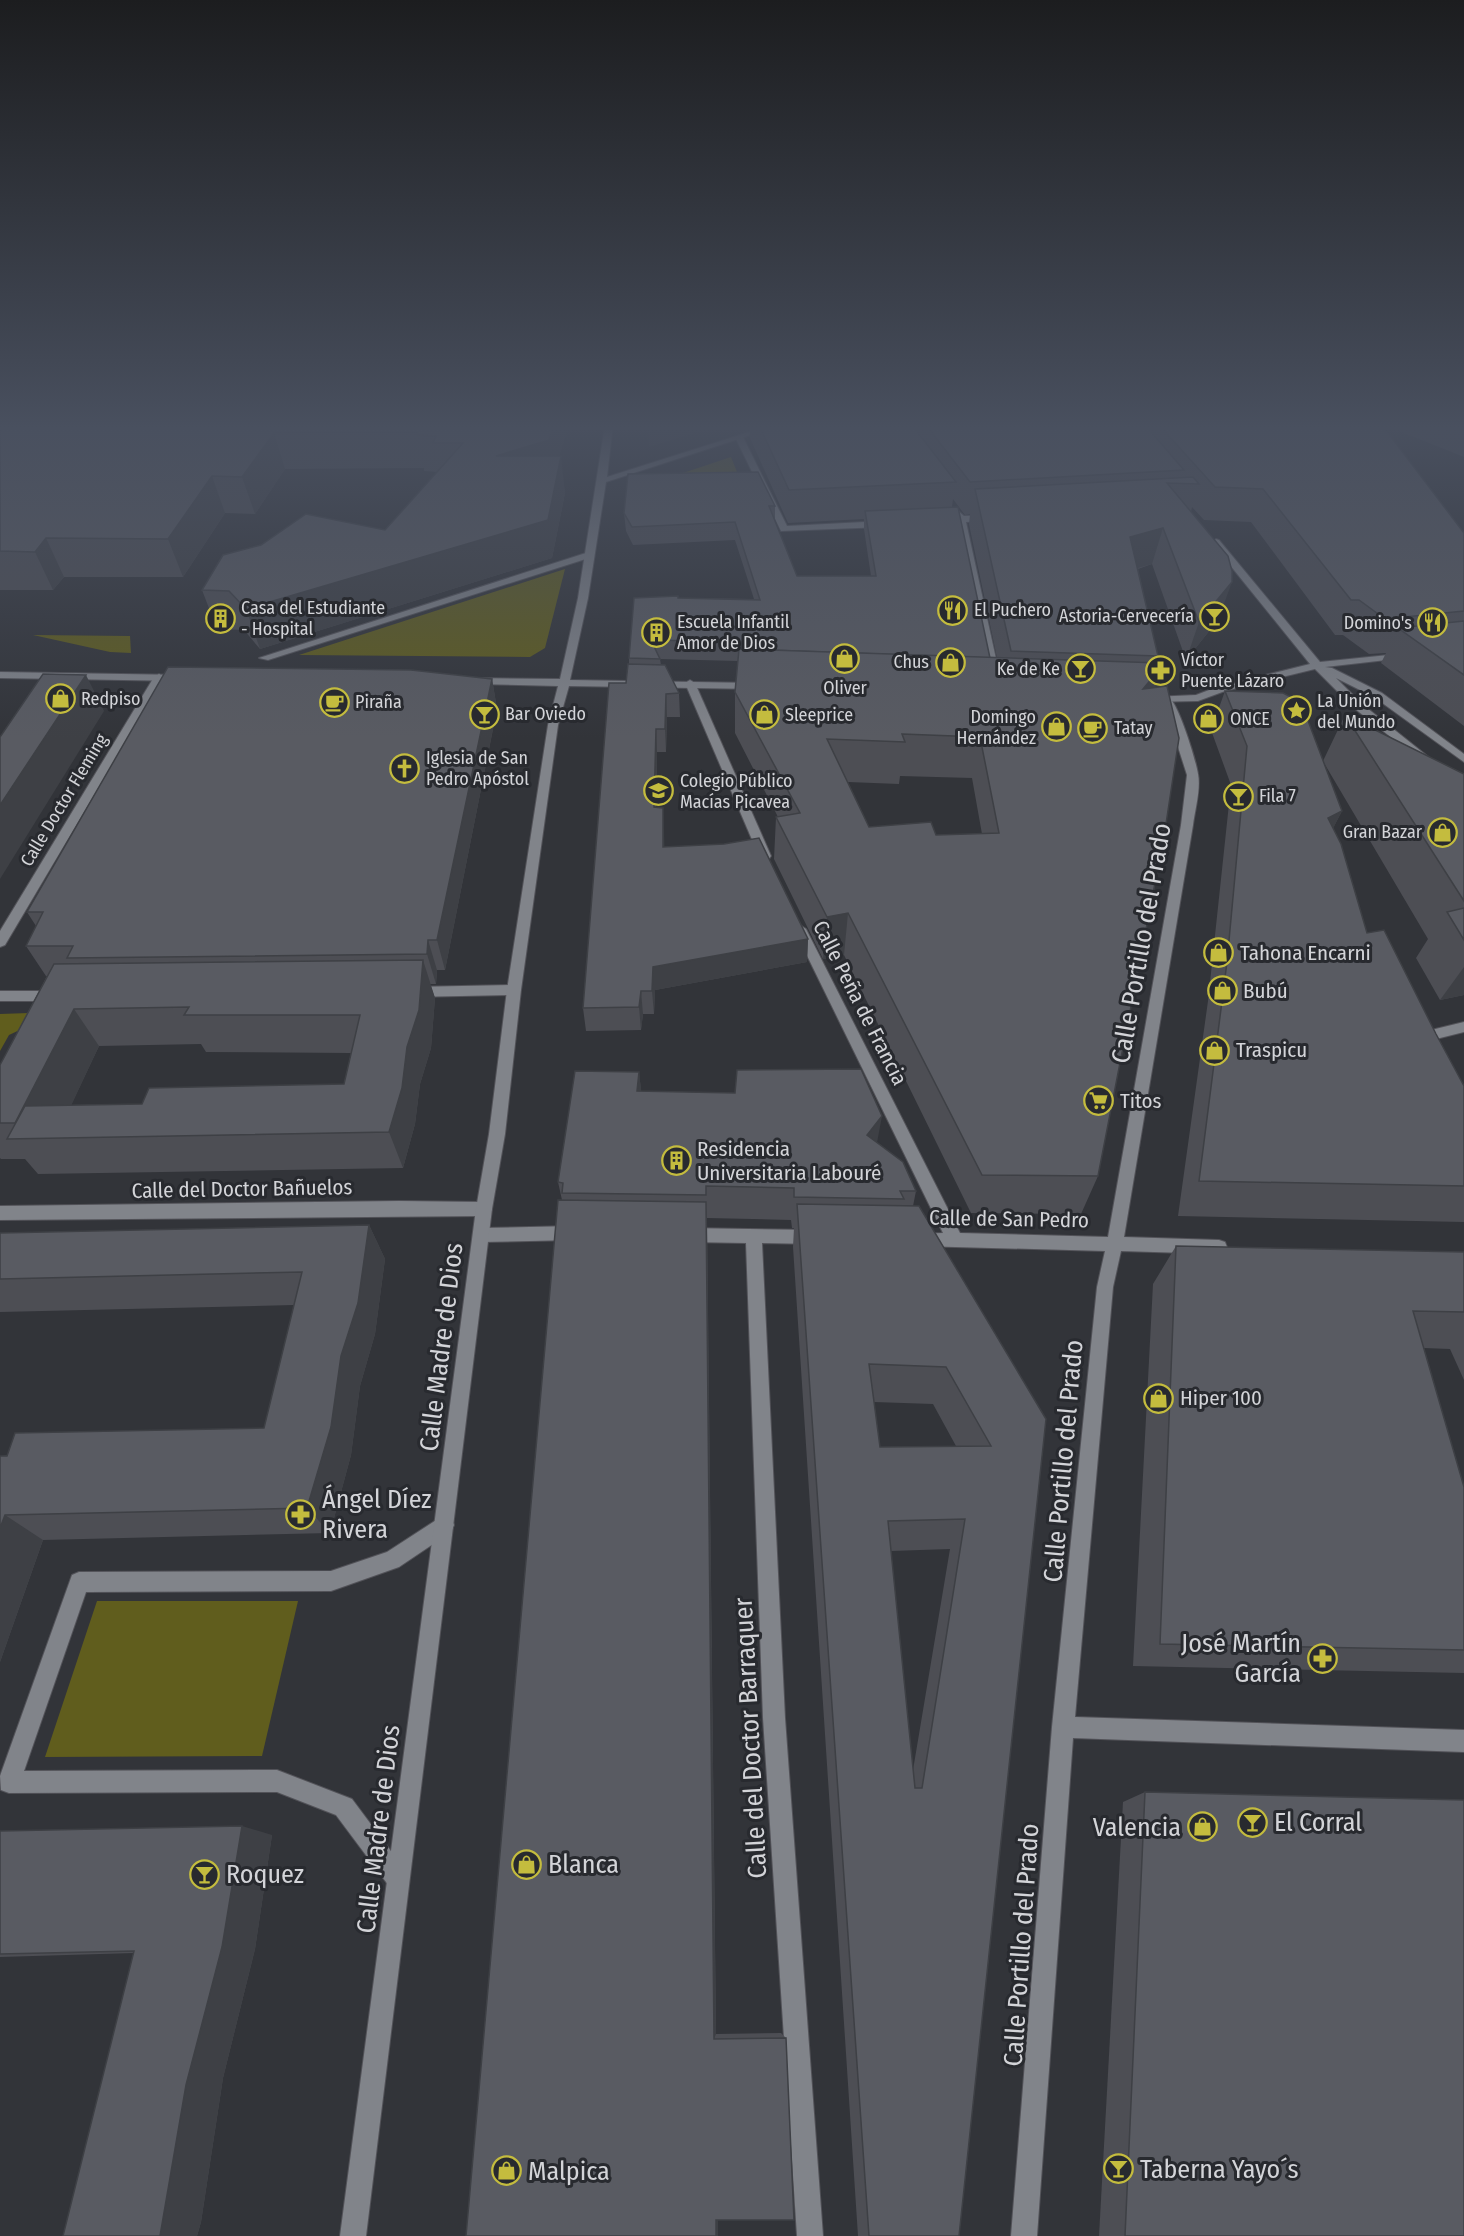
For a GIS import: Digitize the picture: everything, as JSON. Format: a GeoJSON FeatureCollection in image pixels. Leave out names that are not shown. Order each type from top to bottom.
{"type":"FeatureCollection","features":[{"type":"Feature","properties":{"kind":"street","name":"Calle Madre de Dios"},"geometry":{"type":"LineString","coordinates":[[353,2236],[397,1878],[484,1209],[497,1134],[514,990],[553,725],[573,651],[594,529]]}},
{"type":"Feature","properties":{"kind":"street"},"geometry":{"type":"LineString","coordinates":[[963,529],[996,685]]}},
{"type":"Feature","properties":{"kind":"street"},"geometry":{"type":"LineString","coordinates":[[1209,534],[1317,665],[1358,706],[1432,765]]}},
{"type":"Feature","properties":{"kind":"street"},"geometry":{"type":"LineString","coordinates":[[264,658],[589,555]]}},
{"type":"Feature","properties":{"kind":"street"},"geometry":{"type":"LineString","coordinates":[[1145,700],[1198,698],[1221,689],[1317,665],[1410,654]]}},
{"type":"Feature","properties":{"kind":"street"},"geometry":{"type":"LineString","coordinates":[[1317,665],[1378,695],[1464,759]]}},
{"type":"Feature","properties":{"kind":"street"},"geometry":{"type":"LineString","coordinates":[[0,675],[192,678]]}},
{"type":"Feature","properties":{"kind":"street","name":"Calle Doctor Fleming"},"geometry":{"type":"LineString","coordinates":[[0,942],[159,677]]}},
{"type":"Feature","properties":{"kind":"street"},"geometry":{"type":"LineString","coordinates":[[465,681],[772,686]]}},
{"type":"Feature","properties":{"kind":"street"},"geometry":{"type":"LineString","coordinates":[[690,683],[771,870]]}},
{"type":"Feature","properties":{"kind":"street","name":"Calle Portillo del Prado"},"geometry":{"type":"LineString","coordinates":[[1024,2236],[1063,1727],[1105,1287],[1115,1244],[1187,825],[1193,775],[1168,700]]}},
{"type":"Feature","properties":{"kind":"street","name":"Calle Peña de Francia"},"geometry":{"type":"LineString","coordinates":[[791,912],[955,1240]]}},
{"type":"Feature","properties":{"kind":"street"},"geometry":{"type":"LineString","coordinates":[[392,992],[514,990]]}},
{"type":"Feature","properties":{"kind":"street"},"geometry":{"type":"LineString","coordinates":[[0,996],[69,996]]}},
{"type":"Feature","properties":{"kind":"street"},"geometry":{"type":"LineString","coordinates":[[1434,1056],[1424,1037],[1464,1027]]}},
{"type":"Feature","properties":{"kind":"street","name":"Calle del Doctor Bañuelos"},"geometry":{"type":"LineString","coordinates":[[0,1214],[399,1208],[484,1209]]}},
{"type":"Feature","properties":{"kind":"street"},"geometry":{"type":"LineString","coordinates":[[481,1235],[590,1233]]}},
{"type":"Feature","properties":{"kind":"street"},"geometry":{"type":"LineString","coordinates":[[672,1235],[825,1238]]}},
{"type":"Feature","properties":{"kind":"street","name":"Calle del Doctor Barraquer"},"geometry":{"type":"LineString","coordinates":[[754,1236],[774,1718],[810,2236]]}},
{"type":"Feature","properties":{"kind":"street","name":"Calle de San Pedro"},"geometry":{"type":"LineString","coordinates":[[908,1239],[1231,1248]]}},
{"type":"Feature","properties":{"kind":"street"},"geometry":{"type":"LineString","coordinates":[[397,1878],[344,1807],[277,1781],[9,1782],[79,1582],[331,1581],[392,1560],[444,1525]]}},
{"type":"Feature","properties":{"kind":"street"},"geometry":{"type":"LineString","coordinates":[[1063,1727],[1464,1741]]}},
{"type":"Feature","properties":{"kind":"shaded area"},"geometry":{"type":"Polygon","coordinates":[[[565,569],[545,648],[530,657],[299,655],[565,569]]]}},
{"type":"Feature","properties":{"kind":"shaded area"},"geometry":{"type":"Polygon","coordinates":[[[33,635],[130,636],[131,653],[110,652],[33,635]]]}},
{"type":"Feature","properties":{"kind":"shaded area"},"geometry":{"type":"Polygon","coordinates":[[[58,1012],[9,1035],[0,1051],[0,1014],[58,1012]]]}},
{"type":"Feature","properties":{"kind":"shaded area"},"geometry":{"type":"Polygon","coordinates":[[[97,1601],[298,1601],[262,1756],[45,1757],[97,1601]]]}},
{"type":"Feature","properties":{"kind":"building"},"geometry":{"type":"Polygon","coordinates":[[[0,529],[175,529],[168,539],[46,538],[35,552],[0,551],[0,529]]]}},
{"type":"Feature","properties":{"kind":"building"},"geometry":{"type":"Polygon","coordinates":[[[284,529],[516,529],[246,609],[229,591],[202,590],[223,555],[261,545],[284,529]]]}},
{"type":"Feature","properties":{"kind":"building"},"geometry":{"type":"Polygon","coordinates":[[[737,529],[778,529],[797,576],[876,576],[868,529],[963,529],[990,658],[741,649],[741,642],[651,640],[660,659],[629,658],[634,598],[678,596],[678,598],[760,600],[737,529]]]}},
{"type":"Feature","properties":{"kind":"building"},"geometry":{"type":"Polygon","coordinates":[[[984,529],[1158,529],[1130,537],[1158,656],[1011,651],[984,529]]]}},
{"type":"Feature","properties":{"kind":"building"},"geometry":{"type":"Polygon","coordinates":[[[1164,529],[1206,529],[1228,556],[1232,582],[1199,622],[1164,529]]]}},
{"type":"Feature","properties":{"kind":"building"},"geometry":{"type":"Polygon","coordinates":[[[1295,529],[1461,529],[1464,533],[1464,611],[1385,619],[1359,600],[1351,600],[1295,529]]]}},
{"type":"Feature","properties":{"kind":"building"},"geometry":{"type":"Polygon","coordinates":[[[1464,621],[1464,675],[1398,628],[1464,621]]]}},
{"type":"Feature","properties":{"kind":"building"},"geometry":{"type":"Polygon","coordinates":[[[739,649],[1161,663],[1162,666],[1143,689],[1167,686],[1179,738],[1164,837],[1098,1176],[982,1175],[848,913],[827,917],[776,817],[800,813],[735,692],[739,649]],[[902,734],[905,742],[827,739],[869,827],[931,822],[936,835],[999,833],[980,737],[902,734]]]}},
{"type":"Feature","properties":{"kind":"building"},"geometry":{"type":"Polygon","coordinates":[[[628,664],[665,665],[679,693],[666,694],[665,729],[656,729],[654,807],[663,808],[663,847],[724,844],[759,838],[808,939],[653,967],[652,991],[641,991],[639,1007],[583,1008],[609,683],[626,683],[628,664]]]}},
{"type":"Feature","properties":{"kind":"building"},"geometry":{"type":"Polygon","coordinates":[[[168,667],[411,670],[492,679],[437,940],[428,940],[427,954],[67,958],[73,946],[26,946],[43,912],[27,912],[168,667]]]}},
{"type":"Feature","properties":{"kind":"building"},"geometry":{"type":"Polygon","coordinates":[[[43,674],[86,675],[0,805],[0,737],[43,674]]]}},
{"type":"Feature","properties":{"kind":"building"},"geometry":{"type":"Polygon","coordinates":[[[1225,691],[1283,693],[1301,702],[1342,811],[1328,818],[1341,844],[1367,933],[1384,930],[1464,1086],[1464,1186],[1199,1181],[1227,962],[1247,746],[1225,691]]]}},
{"type":"Feature","properties":{"kind":"building"},"geometry":{"type":"Polygon","coordinates":[[[1345,715],[1464,774],[1464,901],[1345,715]]]}},
{"type":"Feature","properties":{"kind":"building"},"geometry":{"type":"Polygon","coordinates":[[[1464,908],[1464,940],[1447,912],[1464,908]]]}},
{"type":"Feature","properties":{"kind":"building"},"geometry":{"type":"Polygon","coordinates":[[[423,960],[419,1010],[407,1047],[402,1088],[389,1132],[7,1139],[25,1106],[142,1104],[149,1088],[344,1084],[360,1015],[184,1015],[189,1007],[74,1009],[15,1123],[0,1123],[0,1065],[54,964],[423,960]]]}},
{"type":"Feature","properties":{"kind":"building"},"geometry":{"type":"Polygon","coordinates":[[[861,1069],[882,1116],[867,1135],[903,1162],[916,1191],[900,1191],[904,1199],[794,1197],[794,1188],[706,1186],[706,1195],[562,1193],[563,1183],[558,1182],[575,1071],[639,1072],[637,1091],[735,1093],[737,1070],[861,1069]]]}},
{"type":"Feature","properties":{"kind":"building"},"geometry":{"type":"Polygon","coordinates":[[[558,1200],[706,1202],[714,2039],[786,2038],[794,2220],[716,2220],[716,2236],[466,2236],[558,1200]]]}},
{"type":"Feature","properties":{"kind":"building"},"geometry":{"type":"Polygon","coordinates":[[[797,1204],[919,1206],[1046,1419],[959,2236],[869,2236],[797,1204]],[[869,1364],[880,1447],[991,1446],[946,1367],[869,1364]],[[965,1519],[888,1521],[915,1788],[922,1788],[965,1519]]]}},
{"type":"Feature","properties":{"kind":"building"},"geometry":{"type":"Polygon","coordinates":[[[369,1225],[358,1303],[341,1356],[331,1427],[307,1508],[5,1515],[0,1528],[0,1456],[7,1456],[15,1433],[264,1428],[302,1272],[0,1279],[0,1233],[369,1225]]]}},
{"type":"Feature","properties":{"kind":"building"},"geometry":{"type":"Polygon","coordinates":[[[1176,1246],[1464,1252],[1464,1312],[1413,1311],[1464,1487],[1464,1650],[1160,1644],[1176,1246]]]}},
{"type":"Feature","properties":{"kind":"building"},"geometry":{"type":"Polygon","coordinates":[[[1145,1792],[1464,1800],[1464,2236],[1125,2236],[1145,1792]]]}},
{"type":"Feature","properties":{"kind":"building"},"geometry":{"type":"Polygon","coordinates":[[[242,1826],[222,1947],[186,2085],[160,2236],[63,2236],[134,1951],[0,1954],[0,1831],[242,1826]]]}},
{"type":"Feature","properties":{"kind":"place","name":"El Puchero"},"geometry":{"type":"Point","coordinates":[953,610]}},
{"type":"Feature","properties":{"kind":"place","name":"Astoria-Cervecería"},"geometry":{"type":"Point","coordinates":[1215,616]}},
{"type":"Feature","properties":{"kind":"place","name":"Casa del Estudiante - Hospital"},"geometry":{"type":"Point","coordinates":[220,618]}},
{"type":"Feature","properties":{"kind":"place","name":"Domino's"},"geometry":{"type":"Point","coordinates":[1433,623]}},
{"type":"Feature","properties":{"kind":"place","name":"Escuela Infantil Amor de Dios"},"geometry":{"type":"Point","coordinates":[656,632]}},
{"type":"Feature","properties":{"kind":"place","name":"Oliver"},"geometry":{"type":"Point","coordinates":[845,659]}},
{"type":"Feature","properties":{"kind":"place","name":"Chus"},"geometry":{"type":"Point","coordinates":[950,662]}},
{"type":"Feature","properties":{"kind":"place","name":"Ke de Ke"},"geometry":{"type":"Point","coordinates":[1081,669]}},
{"type":"Feature","properties":{"kind":"place","name":"Víctor Puente Lázaro"},"geometry":{"type":"Point","coordinates":[1160,670]}},
{"type":"Feature","properties":{"kind":"place","name":"Redpiso"},"geometry":{"type":"Point","coordinates":[60,699]}},
{"type":"Feature","properties":{"kind":"place","name":"Piraña"},"geometry":{"type":"Point","coordinates":[334,702]}},
{"type":"Feature","properties":{"kind":"place","name":"La Unión del Mundo"},"geometry":{"type":"Point","coordinates":[1296,711]}},
{"type":"Feature","properties":{"kind":"place","name":"Bar Oviedo"},"geometry":{"type":"Point","coordinates":[484,714]}},
{"type":"Feature","properties":{"kind":"place","name":"Sleeprice"},"geometry":{"type":"Point","coordinates":[764,715]}},
{"type":"Feature","properties":{"kind":"place","name":"ONCE"},"geometry":{"type":"Point","coordinates":[1209,719]}},
{"type":"Feature","properties":{"kind":"place","name":"Domingo Hernández"},"geometry":{"type":"Point","coordinates":[1057,727]}},
{"type":"Feature","properties":{"kind":"place","name":"Tatay"},"geometry":{"type":"Point","coordinates":[1093,728]}},
{"type":"Feature","properties":{"kind":"place","name":"Iglesia de San Pedro Apóstol"},"geometry":{"type":"Point","coordinates":[405,768]}},
{"type":"Feature","properties":{"kind":"place","name":"Colegio Público Macías Picavea"},"geometry":{"type":"Point","coordinates":[659,791]}},
{"type":"Feature","properties":{"kind":"place","name":"Fila 7"},"geometry":{"type":"Point","coordinates":[1238,796]}},
{"type":"Feature","properties":{"kind":"place","name":"Gran Bazar"},"geometry":{"type":"Point","coordinates":[1443,832]}},
{"type":"Feature","properties":{"kind":"place","name":"Tahona Encarni"},"geometry":{"type":"Point","coordinates":[1219,953]}},
{"type":"Feature","properties":{"kind":"place","name":"Bubú"},"geometry":{"type":"Point","coordinates":[1222,991]}},
{"type":"Feature","properties":{"kind":"place","name":"Traspicu"},"geometry":{"type":"Point","coordinates":[1215,1050]}},
{"type":"Feature","properties":{"kind":"place","name":"Titos"},"geometry":{"type":"Point","coordinates":[1099,1101]}},
{"type":"Feature","properties":{"kind":"place","name":"Residencia Universitaria Labouré"},"geometry":{"type":"Point","coordinates":[676,1161]}},
{"type":"Feature","properties":{"kind":"place","name":"Hiper 100"},"geometry":{"type":"Point","coordinates":[1159,1398]}},
{"type":"Feature","properties":{"kind":"place","name":"Ángel Díez Rivera"},"geometry":{"type":"Point","coordinates":[301,1514]}},
{"type":"Feature","properties":{"kind":"place","name":"José Martín García"},"geometry":{"type":"Point","coordinates":[1322,1658]}},
{"type":"Feature","properties":{"kind":"place","name":"El Corral"},"geometry":{"type":"Point","coordinates":[1253,1822]}},
{"type":"Feature","properties":{"kind":"place","name":"Valencia"},"geometry":{"type":"Point","coordinates":[1202,1827]}},
{"type":"Feature","properties":{"kind":"place","name":"Blanca"},"geometry":{"type":"Point","coordinates":[527,1864]}},
{"type":"Feature","properties":{"kind":"place","name":"Roquez"},"geometry":{"type":"Point","coordinates":[205,1874]}},
{"type":"Feature","properties":{"kind":"place","name":"Taberna Yayo´s"},"geometry":{"type":"Point","coordinates":[1119,2169]}},
{"type":"Feature","properties":{"kind":"place","name":"Malpica"},"geometry":{"type":"Point","coordinates":[507,2171]}}]}
